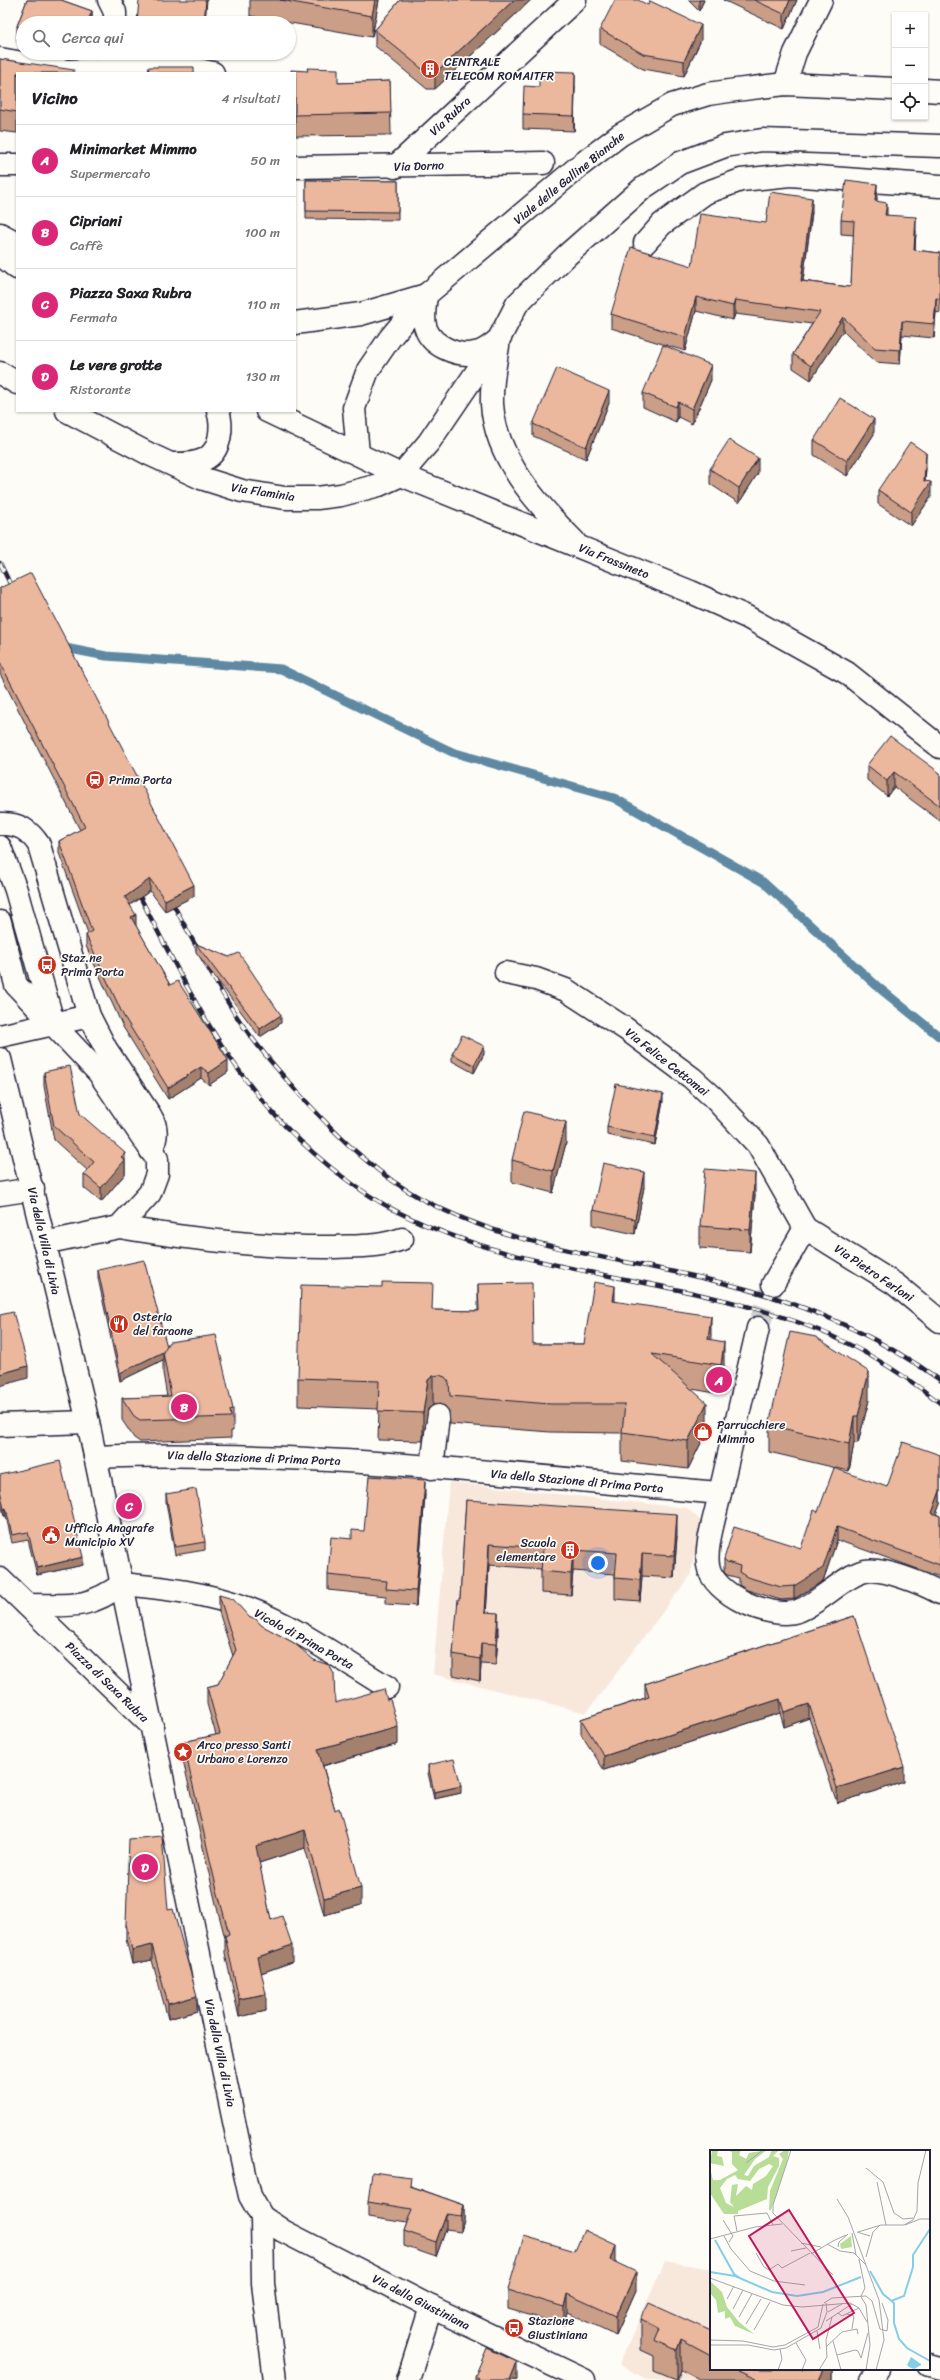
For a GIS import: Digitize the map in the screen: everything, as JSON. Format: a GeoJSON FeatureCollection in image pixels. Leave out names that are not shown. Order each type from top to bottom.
{"type":"FeatureCollection","features":[{"type":"Feature","properties":{"kind":"street"},"geometry":{"type":"LineString","coordinates":[[109,0],[115,12],[115,16]]}},
{"type":"Feature","properties":{"kind":"street","name":"Via Rubra"},"geometry":{"type":"LineString","coordinates":[[395,167],[575,0]]}},
{"type":"Feature","properties":{"kind":"street"},"geometry":{"type":"LineString","coordinates":[[785,84],[796,53],[821,0]]}},
{"type":"Feature","properties":{"kind":"street"},"geometry":{"type":"LineString","coordinates":[[0,59],[68,71],[117,61],[194,69],[208,72]]}},
{"type":"Feature","properties":{"kind":"street","name":"Viale delle Galline Bianche"},"geometry":{"type":"LineString","coordinates":[[358,454],[354,408],[362,382],[381,350],[426,295],[578,167],[638,123],[672,105],[695,98],[736,90],[785,84],[892,88]]}},
{"type":"Feature","properties":{"kind":"street"},"geometry":{"type":"LineString","coordinates":[[928,90],[940,91]]}},
{"type":"Feature","properties":{"kind":"street"},"geometry":{"type":"LineString","coordinates":[[401,474],[436,434],[499,339],[518,304],[547,273],[643,188],[680,163],[725,146],[762,140],[940,146]]}},
{"type":"Feature","properties":{"kind":"street","name":"Via Dorno"},"geometry":{"type":"LineString","coordinates":[[296,167],[395,167],[543,162]]}},
{"type":"Feature","properties":{"kind":"street"},"geometry":{"type":"LineString","coordinates":[[0,165],[16,165]]}},
{"type":"Feature","properties":{"kind":"street"},"geometry":{"type":"LineString","coordinates":[[644,243],[662,224],[705,193],[741,180],[790,175],[940,186]]}},
{"type":"Feature","properties":{"kind":"street"},"geometry":{"type":"LineString","coordinates":[[0,234],[16,242]]}},
{"type":"Feature","properties":{"kind":"street"},"geometry":{"type":"LineString","coordinates":[[0,254],[16,267]]}},
{"type":"Feature","properties":{"kind":"street"},"geometry":{"type":"LineString","coordinates":[[426,295],[425,327],[433,341],[453,352],[475,354],[484,350],[499,339]]}},
{"type":"Feature","properties":{"kind":"street","name":"Viale delle Galline Bianche"},"geometry":{"type":"LineString","coordinates":[[296,323],[361,314],[426,295]]}},
{"type":"Feature","properties":{"kind":"street"},"geometry":{"type":"LineString","coordinates":[[499,339],[492,388],[492,406],[500,439],[515,470],[527,487],[559,526],[581,548]]}},
{"type":"Feature","properties":{"kind":"street"},"geometry":{"type":"LineString","coordinates":[[0,373],[16,382]]}},
{"type":"Feature","properties":{"kind":"street","name":"Via Flaminia"},"geometry":{"type":"LineString","coordinates":[[69,412],[201,478],[242,491],[298,498],[341,495],[379,485],[401,474]]}},
{"type":"Feature","properties":{"kind":"street"},"geometry":{"type":"LineString","coordinates":[[174,464],[200,461],[210,456],[219,440],[218,412]]}},
{"type":"Feature","properties":{"kind":"street","name":"Via Frassineto"},"geometry":{"type":"LineString","coordinates":[[269,412],[401,474],[719,604],[797,643],[847,673],[940,747]]}},
{"type":"Feature","properties":{"kind":"street"},"geometry":{"type":"LineString","coordinates":[[0,824],[11,823],[20,826],[28,831],[39,845],[89,1016],[106,1049],[154,1121],[157,1133],[151,1151]]}},
{"type":"Feature","properties":{"kind":"street"},"geometry":{"type":"LineString","coordinates":[[0,847],[16,890],[54,1026]]}},
{"type":"Feature","properties":{"kind":"street"},"geometry":{"type":"LineString","coordinates":[[0,922],[16,985],[99,1073],[157,1160],[153,1186],[145,1199],[119,1227]]}},
{"type":"Feature","properties":{"kind":"street","name":"Via Felice Cettomai"},"geometry":{"type":"LineString","coordinates":[[506,973],[536,979],[566,990],[620,1025],[692,1078],[714,1098],[758,1145],[805,1228]]}},
{"type":"Feature","properties":{"kind":"street"},"geometry":{"type":"LineString","coordinates":[[0,1036],[54,1026],[89,1016]]}},
{"type":"Feature","properties":{"kind":"street","name":"Via della Villa di Livia"},"geometry":{"type":"LineString","coordinates":[[0,1060],[33,1189],[44,1242],[88,1422]]}},
{"type":"Feature","properties":{"kind":"street"},"geometry":{"type":"LineString","coordinates":[[0,1194],[33,1189]]}},
{"type":"Feature","properties":{"kind":"street"},"geometry":{"type":"LineString","coordinates":[[44,1242],[119,1227],[193,1238],[294,1248],[377,1245],[402,1239]]}},
{"type":"Feature","properties":{"kind":"street"},"geometry":{"type":"LineString","coordinates":[[773,1284],[805,1228]]}},
{"type":"Feature","properties":{"kind":"street","name":"Via Pietro Ferloni"},"geometry":{"type":"LineString","coordinates":[[805,1228],[895,1284],[940,1321]]}},
{"type":"Feature","properties":{"kind":"street"},"geometry":{"type":"LineString","coordinates":[[758,1328],[708,1551],[708,1565],[719,1584],[742,1601],[768,1610],[793,1612],[822,1598],[858,1573],[868,1570],[891,1574],[940,1593]]}},
{"type":"Feature","properties":{"kind":"street"},"geometry":{"type":"LineString","coordinates":[[432,1468],[438,1416]]}},
{"type":"Feature","properties":{"kind":"street"},"geometry":{"type":"LineString","coordinates":[[0,1425],[88,1422]]}},
{"type":"Feature","properties":{"kind":"street","name":"Piazza di Saxa Rubra"},"geometry":{"type":"LineString","coordinates":[[88,1422],[152,1726]]}},
{"type":"Feature","properties":{"kind":"street","name":"Via della Stazione di Prima Porta"},"geometry":{"type":"LineString","coordinates":[[95,1457],[160,1455],[242,1456],[432,1468],[720,1494]]}},
{"type":"Feature","properties":{"kind":"street","name":"Piazza di Saxa Rubra"},"geometry":{"type":"LineString","coordinates":[[0,1580],[152,1726]]}},
{"type":"Feature","properties":{"kind":"street"},"geometry":{"type":"LineString","coordinates":[[27,1605],[78,1605],[98,1600],[122,1584]]}},
{"type":"Feature","properties":{"kind":"street","name":"Vicolo di Prima Porta"},"geometry":{"type":"LineString","coordinates":[[122,1584],[175,1589],[222,1599],[248,1608],[290,1629],[387,1687]]}},
{"type":"Feature","properties":{"kind":"street","name":"Via della Villa di Livia"},"geometry":{"type":"LineString","coordinates":[[152,1726],[245,2174],[250,2196],[262,2217]]}},
{"type":"Feature","properties":{"kind":"street"},"geometry":{"type":"LineString","coordinates":[[262,2217],[260,2239],[263,2284],[275,2380]]}},
{"type":"Feature","properties":{"kind":"street","name":"Via della Giustiniana"},"geometry":{"type":"LineString","coordinates":[[262,2217],[283,2231],[430,2307],[584,2380]]}},
{"type":"Feature","properties":{"kind":"street"},"geometry":{"type":"LineString","coordinates":[[408,2380],[430,2307]]}},
{"type":"Feature","properties":{"kind":"street"},"geometry":{"type":"LineString","coordinates":[[930,2365],[940,2368]]}},
{"type":"Feature","properties":{"kind":"street"},"geometry":{"type":"LineString","coordinates":[[871,2380],[878,2370]]}},
{"type":"Feature","properties":{"kind":"shaded area"},"geometry":{"type":"Polygon","coordinates":[[[449,1482],[687,1508],[702,1522],[690,1576],[586,1713],[433,1674],[449,1482]]]}},
{"type":"Feature","properties":{"kind":"shaded area"},"geometry":{"type":"Polygon","coordinates":[[[665,2261],[710,2269],[710,2370],[712,2370],[718,2380],[648,2380],[619,2365],[665,2261]]]}},
{"type":"Feature","properties":{"kind":"building"},"geometry":{"type":"Polygon","coordinates":[[[27,0],[61,0],[92,11],[90,16],[21,16],[27,0]]]}},
{"type":"Feature","properties":{"kind":"building"},"geometry":{"type":"Polygon","coordinates":[[[139,0],[206,0],[205,16],[138,16],[139,0]]]}},
{"type":"Feature","properties":{"kind":"building"},"geometry":{"type":"Polygon","coordinates":[[[280,0],[375,0],[372,16],[280,0]]]}},
{"type":"Feature","properties":{"kind":"building","name":"CENTRALE TELECOM ROMAITFR"},"geometry":{"type":"Polygon","coordinates":[[[400,0],[514,0],[435,73],[427,73],[375,30],[400,0]]]}},
{"type":"Feature","properties":{"kind":"building"},"geometry":{"type":"Polygon","coordinates":[[[615,0],[638,0],[648,5],[650,1],[701,25],[684,61],[643,54],[600,29],[615,0]]]}},
{"type":"Feature","properties":{"kind":"building"},"geometry":{"type":"Polygon","coordinates":[[[754,0],[790,0],[784,14],[754,0]]]}},
{"type":"Feature","properties":{"kind":"building"},"geometry":{"type":"Polygon","coordinates":[[[0,59],[74,70],[74,72],[16,72],[16,112],[0,109],[0,59]]]}},
{"type":"Feature","properties":{"kind":"building"},"geometry":{"type":"Polygon","coordinates":[[[149,67],[194,67],[194,72],[148,72],[149,67]]]}},
{"type":"Feature","properties":{"kind":"building"},"geometry":{"type":"Polygon","coordinates":[[[307,68],[338,69],[338,83],[390,81],[391,113],[296,115],[296,72],[291,72],[291,70],[308,71],[307,68]]]}},
{"type":"Feature","properties":{"kind":"building"},"geometry":{"type":"Polygon","coordinates":[[[539,71],[575,72],[574,116],[523,114],[524,86],[539,87],[539,71]]]}},
{"type":"Feature","properties":{"kind":"building"},"geometry":{"type":"Polygon","coordinates":[[[306,180],[398,181],[398,212],[306,211],[306,180]]]}},
{"type":"Feature","properties":{"kind":"building"},"geometry":{"type":"Polygon","coordinates":[[[846,180],[877,184],[875,201],[887,203],[885,215],[916,217],[914,250],[940,253],[940,299],[936,298],[934,324],[902,321],[900,350],[875,348],[843,317],[811,366],[793,354],[820,312],[735,300],[733,306],[696,297],[685,337],[611,314],[631,247],[692,266],[700,214],[766,223],[770,192],[812,198],[801,281],[849,287],[851,285],[854,221],[841,220],[846,180]]]}},
{"type":"Feature","properties":{"kind":"building"},"geometry":{"type":"Polygon","coordinates":[[[663,345],[711,365],[692,409],[678,402],[676,407],[643,393],[663,345]]]}},
{"type":"Feature","properties":{"kind":"building"},"geometry":{"type":"Polygon","coordinates":[[[557,368],[609,391],[586,447],[533,424],[557,368]]]}},
{"type":"Feature","properties":{"kind":"building"},"geometry":{"type":"Polygon","coordinates":[[[840,398],[874,419],[847,461],[814,440],[840,398]]]}},
{"type":"Feature","properties":{"kind":"building"},"geometry":{"type":"Polygon","coordinates":[[[729,440],[758,458],[739,488],[710,469],[729,440]]]}},
{"type":"Feature","properties":{"kind":"building"},"geometry":{"type":"Polygon","coordinates":[[[910,442],[926,453],[924,481],[931,482],[911,512],[878,490],[910,442]]]}},
{"type":"Feature","properties":{"kind":"building"},"geometry":{"type":"Polygon","coordinates":[[[31,573],[194,885],[165,900],[150,879],[125,897],[136,915],[131,917],[170,985],[178,981],[228,1060],[209,1073],[201,1067],[168,1088],[123,1015],[86,935],[92,931],[59,841],[85,827],[0,662],[0,588],[31,573]]]}},
{"type":"Feature","properties":{"kind":"building"},"geometry":{"type":"Polygon","coordinates":[[[890,736],[940,773],[940,806],[894,772],[887,781],[867,765],[890,736]]]}},
{"type":"Feature","properties":{"kind":"building"},"geometry":{"type":"Polygon","coordinates":[[[196,944],[229,957],[239,953],[281,1015],[260,1029],[196,944]]]}},
{"type":"Feature","properties":{"kind":"building"},"geometry":{"type":"Polygon","coordinates":[[[462,1035],[484,1046],[474,1065],[452,1054],[462,1035]]]}},
{"type":"Feature","properties":{"kind":"building"},"geometry":{"type":"Polygon","coordinates":[[[70,1066],[80,1114],[125,1153],[121,1157],[125,1160],[101,1188],[84,1174],[94,1162],[54,1126],[44,1072],[70,1066]]]}},
{"type":"Feature","properties":{"kind":"building"},"geometry":{"type":"Polygon","coordinates":[[[616,1084],[663,1094],[655,1137],[607,1127],[616,1084]]]}},
{"type":"Feature","properties":{"kind":"building"},"geometry":{"type":"Polygon","coordinates":[[[524,1111],[566,1122],[553,1171],[512,1160],[524,1111]]]}},
{"type":"Feature","properties":{"kind":"building"},"geometry":{"type":"Polygon","coordinates":[[[603,1163],[644,1172],[635,1219],[593,1210],[603,1163]]]}},
{"type":"Feature","properties":{"kind":"building"},"geometry":{"type":"Polygon","coordinates":[[[705,1169],[755,1173],[750,1230],[700,1226],[705,1169]]]}},
{"type":"Feature","properties":{"kind":"building"},"geometry":{"type":"Polygon","coordinates":[[[144,1260],[167,1347],[163,1352],[120,1373],[98,1270],[144,1260]]]}},
{"type":"Feature","properties":{"kind":"building"},"geometry":{"type":"Polygon","coordinates":[[[382,1282],[433,1283],[432,1310],[479,1311],[478,1284],[532,1283],[533,1344],[584,1344],[594,1282],[615,1286],[613,1301],[711,1316],[708,1339],[724,1342],[721,1365],[652,1354],[707,1403],[688,1441],[622,1432],[625,1404],[550,1404],[450,1396],[449,1382],[445,1377],[439,1375],[433,1376],[428,1380],[423,1413],[378,1411],[379,1381],[298,1378],[301,1285],[382,1287],[382,1282]]]}},
{"type":"Feature","properties":{"kind":"building"},"geometry":{"type":"Polygon","coordinates":[[[13,1312],[28,1366],[0,1374],[0,1315],[13,1312]]]}},
{"type":"Feature","properties":{"kind":"building"},"geometry":{"type":"Polygon","coordinates":[[[790,1332],[816,1337],[869,1372],[858,1416],[854,1416],[849,1444],[769,1425],[790,1332]]]}},
{"type":"Feature","properties":{"kind":"building"},"geometry":{"type":"Polygon","coordinates":[[[216,1335],[233,1409],[230,1410],[231,1417],[140,1420],[134,1416],[122,1398],[171,1396],[163,1352],[169,1342],[216,1335]]]}},
{"type":"Feature","properties":{"kind":"building"},"geometry":{"type":"Polygon","coordinates":[[[903,1442],[940,1455],[940,1491],[932,1513],[940,1516],[940,1565],[837,1527],[823,1568],[794,1586],[781,1587],[747,1577],[739,1572],[740,1566],[727,1562],[724,1559],[734,1527],[801,1548],[814,1510],[818,1512],[834,1468],[887,1487],[903,1442]]]}},
{"type":"Feature","properties":{"kind":"building","name":"Ufficio Anagrafe Municipio XV"},"geometry":{"type":"Polygon","coordinates":[[[60,1461],[83,1557],[37,1568],[28,1532],[12,1535],[0,1490],[0,1475],[60,1461]]]}},
{"type":"Feature","properties":{"kind":"building"},"geometry":{"type":"Polygon","coordinates":[[[369,1476],[425,1480],[416,1591],[386,1589],[387,1581],[328,1575],[331,1537],[352,1539],[352,1530],[364,1531],[369,1476]]]}},
{"type":"Feature","properties":{"kind":"building"},"geometry":{"type":"Polygon","coordinates":[[[196,1489],[205,1542],[175,1547],[166,1494],[196,1489]]]}},
{"type":"Feature","properties":{"kind":"building"},"geometry":{"type":"Polygon","coordinates":[[[466,1500],[677,1514],[674,1556],[642,1554],[640,1580],[615,1578],[617,1553],[573,1550],[571,1574],[541,1571],[543,1548],[489,1544],[485,1612],[498,1613],[496,1644],[481,1643],[480,1659],[453,1654],[458,1599],[460,1599],[466,1500]]]}},
{"type":"Feature","properties":{"kind":"building"},"geometry":{"type":"Polygon","coordinates":[[[219,1595],[233,1599],[250,1618],[255,1618],[261,1625],[294,1643],[314,1660],[329,1665],[334,1674],[335,1703],[384,1689],[387,1700],[390,1699],[398,1727],[318,1749],[335,1810],[339,1808],[361,1888],[324,1898],[305,1830],[256,1846],[271,1920],[282,1916],[292,1945],[258,1957],[266,1994],[239,1999],[225,1936],[229,1934],[216,1886],[183,1742],[220,1734],[207,1687],[218,1684],[236,1650],[219,1595]]]}},
{"type":"Feature","properties":{"kind":"building"},"geometry":{"type":"Polygon","coordinates":[[[854,1616],[904,1767],[837,1788],[809,1704],[784,1712],[780,1699],[604,1756],[581,1719],[649,1697],[645,1684],[854,1616]]]}},
{"type":"Feature","properties":{"kind":"building"},"geometry":{"type":"Polygon","coordinates":[[[454,1759],[461,1786],[434,1792],[428,1765],[454,1759]]]}},
{"type":"Feature","properties":{"kind":"building"},"geometry":{"type":"Polygon","coordinates":[[[162,1836],[168,1910],[173,1909],[197,1996],[168,2004],[152,1945],[132,1950],[126,1924],[129,1839],[162,1836]]]}},
{"type":"Feature","properties":{"kind":"building"},"geometry":{"type":"Polygon","coordinates":[[[372,2172],[411,2177],[410,2186],[464,2205],[461,2216],[446,2214],[436,2242],[404,2231],[412,2209],[368,2202],[372,2172]]]}},
{"type":"Feature","properties":{"kind":"building"},"geometry":{"type":"Polygon","coordinates":[[[584,2230],[616,2245],[611,2260],[636,2272],[616,2316],[567,2294],[564,2307],[508,2290],[524,2236],[575,2251],[584,2230]]]}},
{"type":"Feature","properties":{"kind":"building"},"geometry":{"type":"Polygon","coordinates":[[[649,2303],[710,2331],[710,2354],[681,2339],[677,2350],[654,2340],[659,2328],[641,2319],[649,2303]]]}},
{"type":"Feature","properties":{"kind":"building"},"geometry":{"type":"Polygon","coordinates":[[[487,2348],[517,2362],[510,2380],[478,2380],[479,2378],[475,2376],[487,2348]]]}},
{"type":"Feature","properties":{"kind":"building"},"geometry":{"type":"Polygon","coordinates":[[[736,2370],[824,2370],[819,2380],[758,2380],[736,2370]]]}},
{"type":"Feature","properties":{"kind":"waterway"},"geometry":{"type":"LineString","coordinates":[[60,647],[106,656],[281,669],[452,752],[614,798],[763,882],[878,987],[940,1037]]}},
{"type":"Feature","properties":{"kind":"tunnel"},"geometry":{"type":"LineString","coordinates":[[758,1328],[773,1284]]}},
{"type":"Feature","properties":{"kind":"railway"},"geometry":{"type":"LineString","coordinates":[[0,563],[15,594]]}},
{"type":"Feature","properties":{"kind":"railway"},"geometry":{"type":"LineString","coordinates":[[136,889],[168,952],[202,1013],[240,1072],[262,1100],[298,1139],[339,1174],[383,1204],[446,1233],[495,1250],[597,1274],[700,1294],[750,1307],[800,1323],[819,1330],[873,1357],[940,1403]]}},
{"type":"Feature","properties":{"kind":"railway"},"geometry":{"type":"LineString","coordinates":[[169,897],[226,1000],[242,1025],[266,1056],[338,1135],[364,1159],[408,1191],[445,1210],[483,1226],[522,1238],[561,1249],[723,1283],[781,1300],[836,1321],[863,1334],[890,1348],[940,1380]]}},
{"type":"Feature","properties":{"kind":"place","name":"CENTRALE TELECOM ROMAITFR"},"geometry":{"type":"Point","coordinates":[430,69]}},
{"type":"Feature","properties":{"kind":"place","name":"Prima Porta"},"geometry":{"type":"Point","coordinates":[95,780]}},
{"type":"Feature","properties":{"kind":"place","name":"Staz.ne Prima Porta"},"geometry":{"type":"Point","coordinates":[47,965]}},
{"type":"Feature","properties":{"kind":"place","name":"Osteria del faraone"},"geometry":{"type":"Point","coordinates":[119,1324]}},
{"type":"Feature","properties":{"kind":"place","name":"Minimarket Mimmo"},"geometry":{"type":"Point","coordinates":[719,1380]}},
{"type":"Feature","properties":{"kind":"place","name":"Cipriani"},"geometry":{"type":"Point","coordinates":[184,1407]}},
{"type":"Feature","properties":{"kind":"place","name":"Parrucchiere Mimmo"},"geometry":{"type":"Point","coordinates":[703,1432]}},
{"type":"Feature","properties":{"kind":"place","name":"Piazza Saxa Rubra"},"geometry":{"type":"Point","coordinates":[129,1506]}},
{"type":"Feature","properties":{"kind":"place","name":"Ufficio Anagrafe Municipio XV"},"geometry":{"type":"Point","coordinates":[51,1535]}},
{"type":"Feature","properties":{"kind":"place","name":"Scuola elementare"},"geometry":{"type":"Point","coordinates":[570,1550]}},
{"type":"Feature","properties":{"kind":"place","name":"Arco presso Santi Urbano e Lorenzo"},"geometry":{"type":"Point","coordinates":[183,1752]}},
{"type":"Feature","properties":{"kind":"place","name":"Le vere grotte"},"geometry":{"type":"Point","coordinates":[145,1867]}},
{"type":"Feature","properties":{"kind":"place","name":"Stazione Giustiniana"},"geometry":{"type":"Point","coordinates":[514,2328]}}]}
